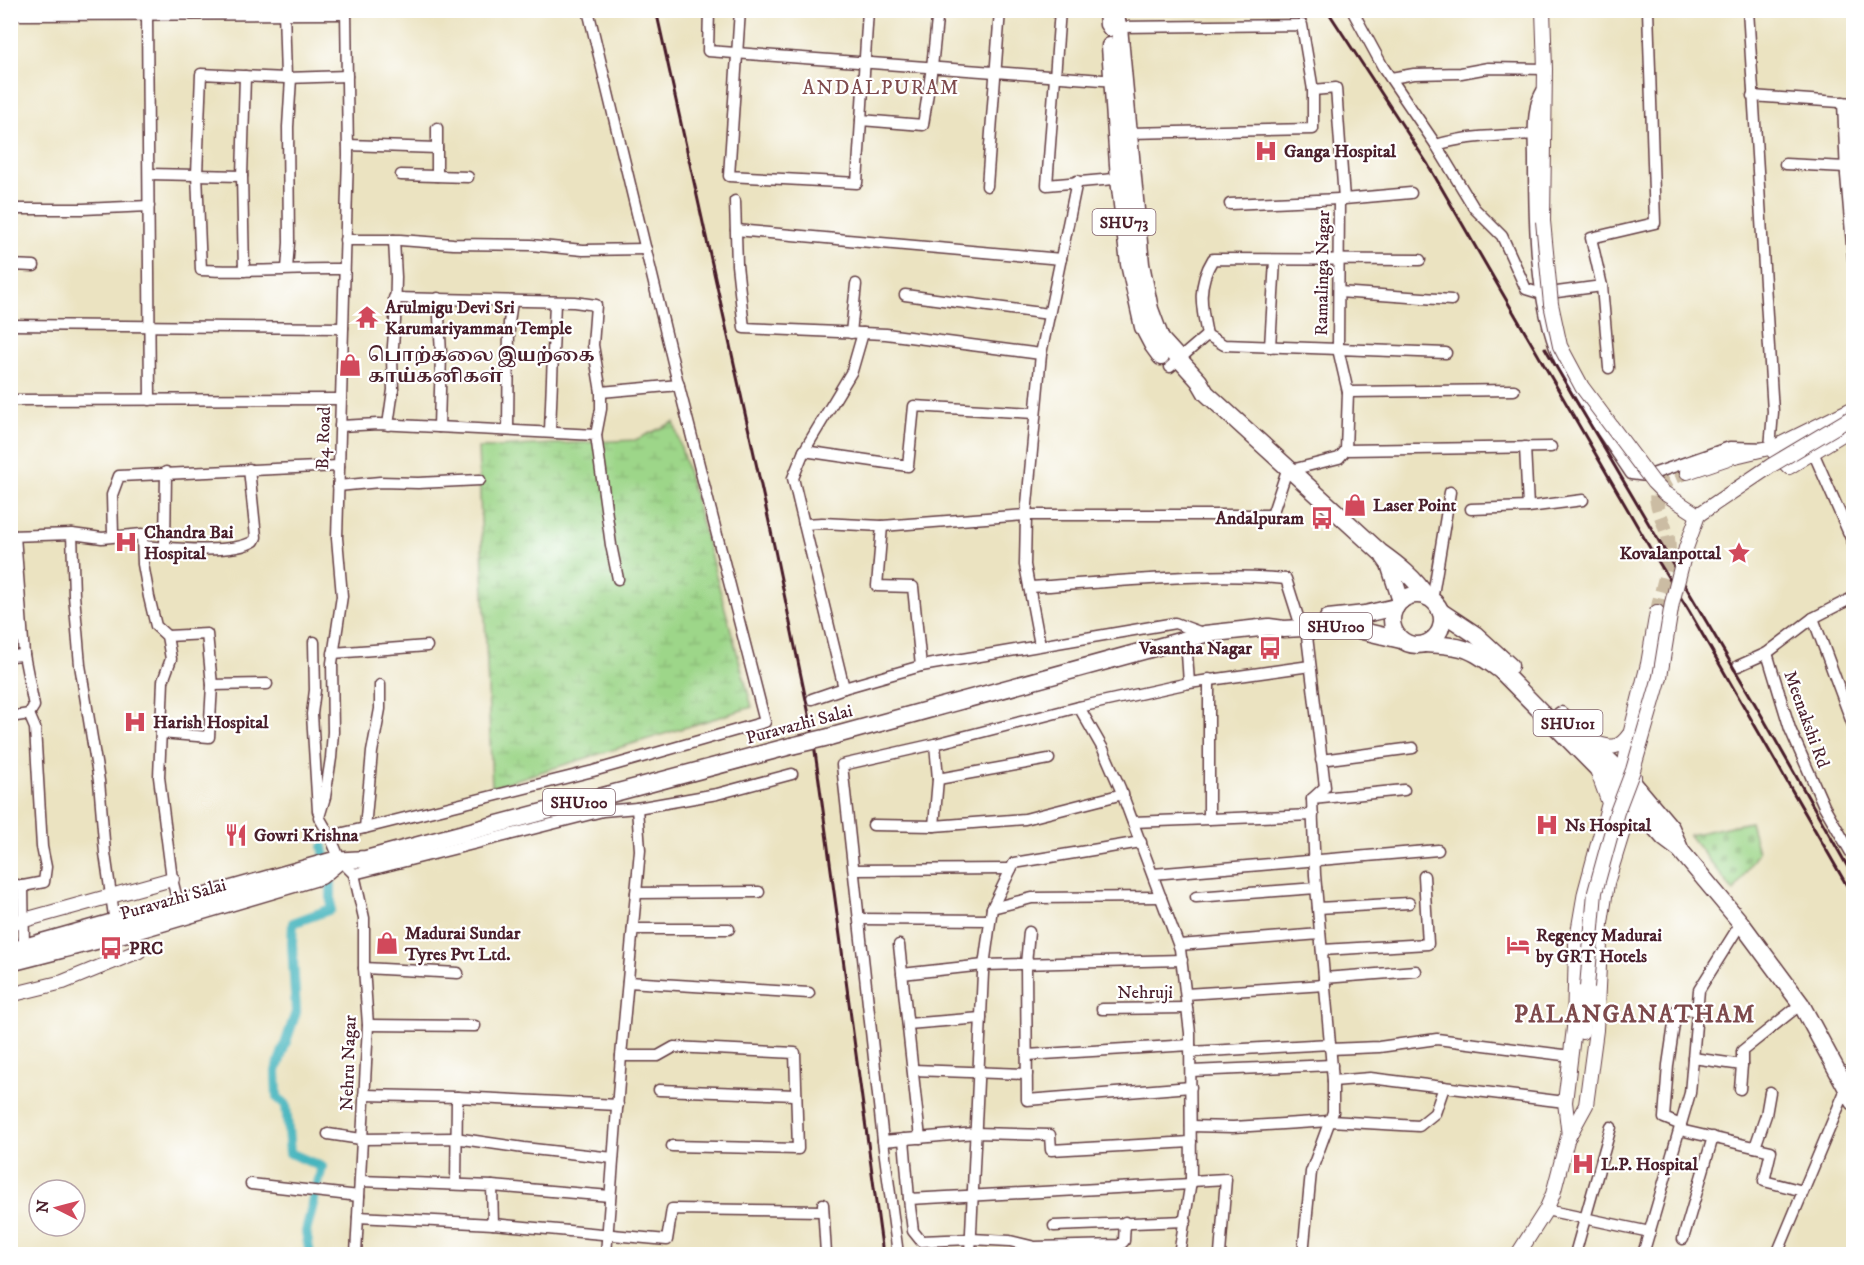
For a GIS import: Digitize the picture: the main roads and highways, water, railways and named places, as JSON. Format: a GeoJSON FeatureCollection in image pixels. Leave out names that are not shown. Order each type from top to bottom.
{"type":"FeatureCollection","features":[{"type":"Feature","properties":{"kind":"main road","name":"SHU73"},"geometry":{"type":"LineString","coordinates":[[1112,10],[1126,178],[1129,264],[1137,308],[1143,327],[1153,346],[1174,364],[1192,388],[1206,393],[1418,584],[1433,603]]}},
{"type":"Feature","properties":{"kind":"main road","name":"SHU73"},"geometry":{"type":"LineString","coordinates":[[1118,81],[1129,133],[1126,178]]}},
{"type":"Feature","properties":{"kind":"main road","name":"SHU73"},"geometry":{"type":"LineString","coordinates":[[1380,552],[1389,564],[1398,604]]}},
{"type":"Feature","properties":{"kind":"main road"},"geometry":{"type":"LineString","coordinates":[[1401,640],[1396,635],[1392,621],[1398,604],[1413,596],[1433,603],[1442,619],[1438,634],[1425,644]]}},
{"type":"Feature","properties":{"kind":"main road","name":"SHU101"},"geometry":{"type":"LineString","coordinates":[[1433,603],[1476,634],[1633,783],[1671,828],[1680,850]]}},
{"type":"Feature","properties":{"kind":"main road","name":"Puravazhi Salai"},"geometry":{"type":"LineString","coordinates":[[17,949],[115,923],[178,903],[366,859],[829,737],[1205,634],[1269,627],[1284,629],[1365,614],[1398,604]]}},
{"type":"Feature","properties":{"kind":"main road","name":"Puravazhi Salai"},"geometry":{"type":"LineString","coordinates":[[1302,624],[1341,626],[1401,640]]}},
{"type":"Feature","properties":{"kind":"main road","name":"SHU101"},"geometry":{"type":"LineString","coordinates":[[1401,640],[1408,644],[1458,646],[1475,652],[1501,671],[1595,766],[1629,811],[1646,818],[1664,838],[1680,850],[1741,923],[1801,1004],[1850,1096]]}},
{"type":"Feature","properties":{"kind":"main road","name":"Puravazhi Salai"},"geometry":{"type":"LineString","coordinates":[[10,963],[135,931],[329,866]]}},
{"type":"Feature","properties":{"kind":"waterway"},"geometry":{"type":"LineString","coordinates":[[310,1254],[306,1232],[322,1167],[290,1153],[286,1105],[277,1097],[276,1071],[296,1012],[293,923],[331,909],[331,885],[323,847]]}},
{"type":"Feature","properties":{"kind":"tunnel"},"geometry":{"type":"LineString","coordinates":[[1657,612],[1669,547],[1656,497],[1665,482],[1687,472]]}},
{"type":"Feature","properties":{"kind":"railway"},"geometry":{"type":"LineString","coordinates":[[656,10],[771,531],[812,729],[883,1254]]}},
{"type":"Feature","properties":{"kind":"railway"},"geometry":{"type":"LineString","coordinates":[[1327,10],[1427,163],[1854,898]]}},
{"type":"Feature","properties":{"kind":"railway"},"geometry":{"type":"LineString","coordinates":[[1545,348],[1755,704],[1854,878]]}},
{"type":"Feature","properties":{"kind":"place","name":"Ganga Hospital"},"geometry":{"type":"Point","coordinates":[1266,151]}},
{"type":"Feature","properties":{"kind":"place","name":"Arulmigu Devi Sri Karumariyamman Temple"},"geometry":{"type":"Point","coordinates":[367,317]}},
{"type":"Feature","properties":{"kind":"place","name":"பொற்கலை இயற்கை காய்கனிகள்"},"geometry":{"type":"Point","coordinates":[350,365]}},
{"type":"Feature","properties":{"kind":"place","name":"Laser Point"},"geometry":{"type":"Point","coordinates":[1355,505]}},
{"type":"Feature","properties":{"kind":"place","name":"Andalpuram"},"geometry":{"type":"Point","coordinates":[1322,518]}},
{"type":"Feature","properties":{"kind":"place","name":"Chandra Bai Hospital"},"geometry":{"type":"Point","coordinates":[126,542]}},
{"type":"Feature","properties":{"kind":"place","name":"Kovalanpottal"},"geometry":{"type":"Point","coordinates":[1739,553]}},
{"type":"Feature","properties":{"kind":"place","name":"Vasantha Nagar"},"geometry":{"type":"Point","coordinates":[1270,648]}},
{"type":"Feature","properties":{"kind":"place","name":"Harish Hospital"},"geometry":{"type":"Point","coordinates":[135,722]}},
{"type":"Feature","properties":{"kind":"place","name":"Ns Hospital"},"geometry":{"type":"Point","coordinates":[1547,825]}},
{"type":"Feature","properties":{"kind":"place","name":"Gowri Krishna"},"geometry":{"type":"Point","coordinates":[236,835]}},
{"type":"Feature","properties":{"kind":"place","name":"Madurai Sundar Tyres Pvt Ltd."},"geometry":{"type":"Point","coordinates":[387,943]}},
{"type":"Feature","properties":{"kind":"place","name":"Regency Madurai by GRT Hotels"},"geometry":{"type":"Point","coordinates":[1518,945]}},
{"type":"Feature","properties":{"kind":"place","name":"PRC"},"geometry":{"type":"Point","coordinates":[111,948]}},
{"type":"Feature","properties":{"kind":"place","name":"L.P. Hospital"},"geometry":{"type":"Point","coordinates":[1583,1164]}},
{"type":"Feature","properties":{"kind":"district","name":"ANDALPURAM"},"geometry":{"type":"Point","coordinates":[881,87]}},
{"type":"Feature","properties":{"kind":"district","name":"PALANGANATHAM"},"geometry":{"type":"Point","coordinates":[1635,1014]}}]}
